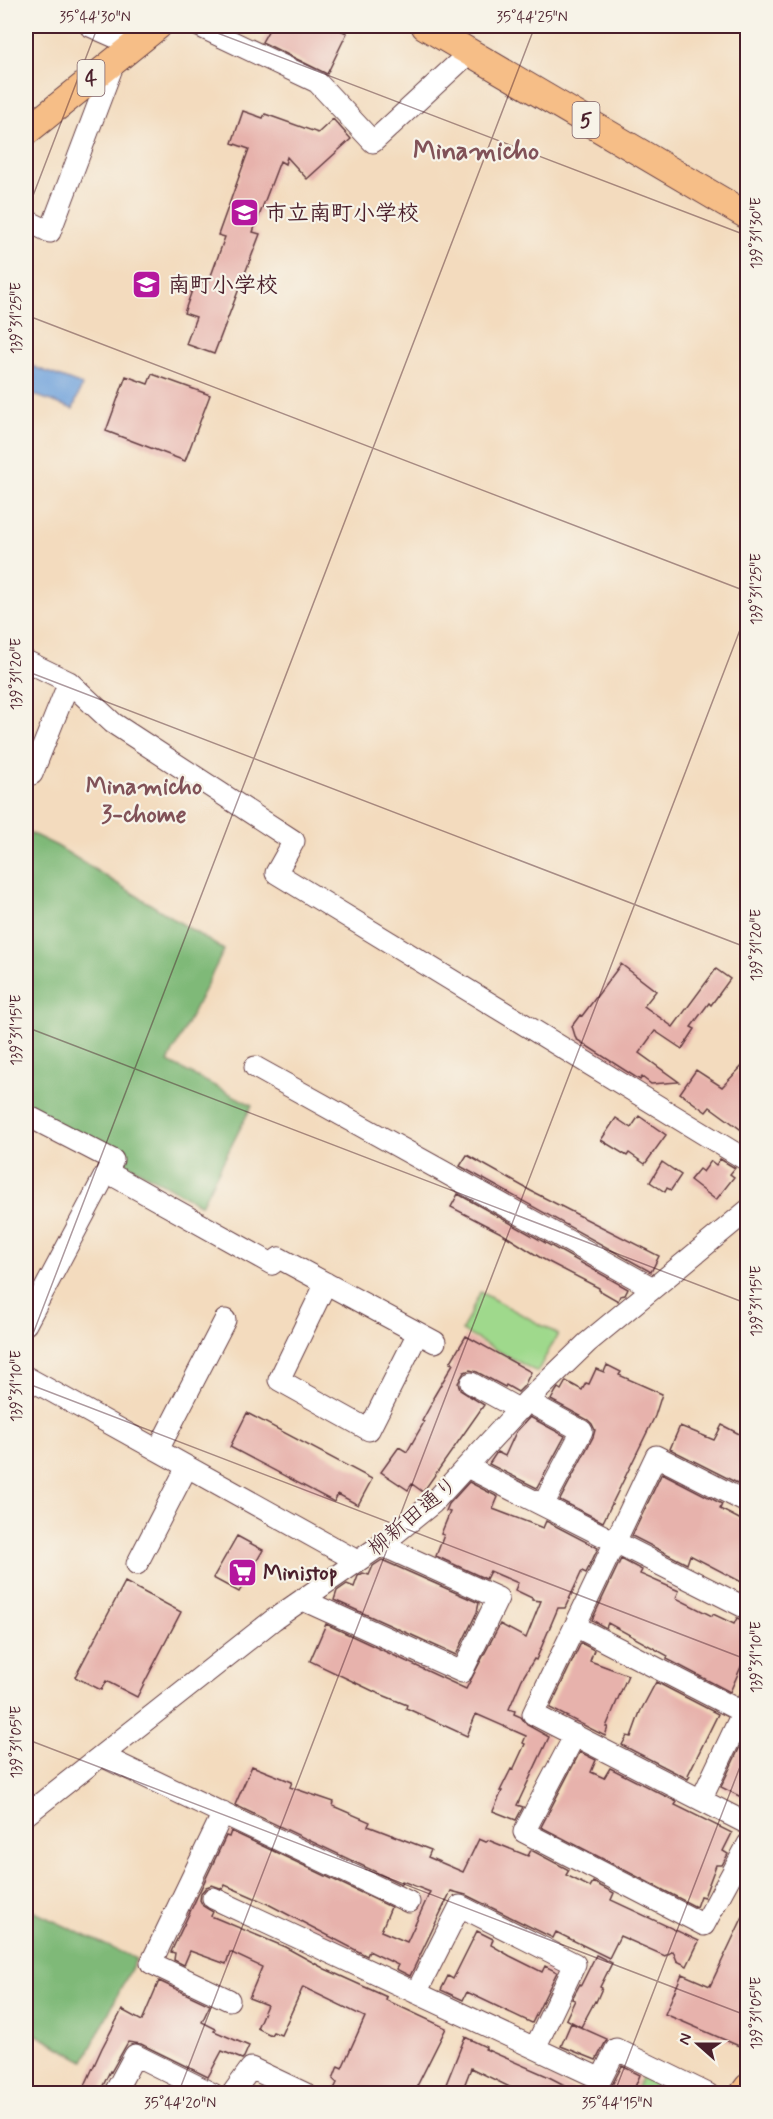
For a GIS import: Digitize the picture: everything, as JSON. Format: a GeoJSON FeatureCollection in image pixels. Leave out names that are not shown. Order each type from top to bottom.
{"type":"FeatureCollection","features":[{"type":"Feature","properties":{"kind":"main road","name":"4"},"geometry":{"type":"LineString","coordinates":[[26,132],[158,26]]}},
{"type":"Feature","properties":{"kind":"main road","name":"5"},"geometry":{"type":"LineString","coordinates":[[425,26],[747,216]]}},
{"type":"Feature","properties":{"kind":"main road"},"geometry":{"type":"LineString","coordinates":[[743,2094],[747,2087]]}},
{"type":"Feature","properties":{"kind":"street"},"geometry":{"type":"LineString","coordinates":[[26,220],[50,232],[124,52],[90,26]]}},
{"type":"Feature","properties":{"kind":"street"},"geometry":{"type":"LineString","coordinates":[[199,26],[317,82],[374,142],[470,52]]}},
{"type":"Feature","properties":{"kind":"street"},"geometry":{"type":"LineString","coordinates":[[26,661],[69,682],[113,723],[294,841],[276,873],[747,1161]]}},
{"type":"Feature","properties":{"kind":"street"},"geometry":{"type":"LineString","coordinates":[[32,774],[69,682]]}},
{"type":"Feature","properties":{"kind":"street"},"geometry":{"type":"LineString","coordinates":[[255,1067],[653,1288]]}},
{"type":"Feature","properties":{"kind":"street"},"geometry":{"type":"LineString","coordinates":[[26,1115],[113,1160],[26,1324]]}},
{"type":"Feature","properties":{"kind":"street"},"geometry":{"type":"LineString","coordinates":[[107,1172],[272,1264],[279,1258],[326,1283],[427,1337],[369,1430],[279,1380],[326,1283]]}},
{"type":"Feature","properties":{"kind":"street","name":"柳新田通り"},"geometry":{"type":"LineString","coordinates":[[26,1815],[273,1620],[381,1545],[433,1503],[523,1406],[587,1343],[747,1210]]}},
{"type":"Feature","properties":{"kind":"street"},"geometry":{"type":"LineString","coordinates":[[158,1450],[225,1320]]}},
{"type":"Feature","properties":{"kind":"street"},"geometry":{"type":"LineString","coordinates":[[26,1377],[357,1561]]}},
{"type":"Feature","properties":{"kind":"street"},"geometry":{"type":"LineString","coordinates":[[471,1383],[582,1431],[543,1505]]}},
{"type":"Feature","properties":{"kind":"street"},"geometry":{"type":"LineString","coordinates":[[747,1503],[656,1456],[533,1714],[747,1824]]}},
{"type":"Feature","properties":{"kind":"street"},"geometry":{"type":"LineString","coordinates":[[138,1564],[187,1467]]}},
{"type":"Feature","properties":{"kind":"street"},"geometry":{"type":"LineString","coordinates":[[468,1467],[747,1609]]}},
{"type":"Feature","properties":{"kind":"street"},"geometry":{"type":"LineString","coordinates":[[303,1600],[462,1672],[498,1598],[381,1545]]}},
{"type":"Feature","properties":{"kind":"street"},"geometry":{"type":"LineString","coordinates":[[575,1626],[746,1709],[701,1800]]}},
{"type":"Feature","properties":{"kind":"street"},"geometry":{"type":"LineString","coordinates":[[575,1735],[524,1832],[704,1925],[747,1844]]}},
{"type":"Feature","properties":{"kind":"street"},"geometry":{"type":"LineString","coordinates":[[102,1755],[409,1902]]}},
{"type":"Feature","properties":{"kind":"street"},"geometry":{"type":"LineString","coordinates":[[223,1813],[151,1963],[229,2000]]}},
{"type":"Feature","properties":{"kind":"street"},"geometry":{"type":"LineString","coordinates":[[213,1898],[601,2079],[616,2049],[708,2094]]}},
{"type":"Feature","properties":{"kind":"street"},"geometry":{"type":"LineString","coordinates":[[416,1993],[460,1906],[575,1964],[535,2048]]}},
{"type":"Feature","properties":{"kind":"street"},"geometry":{"type":"LineString","coordinates":[[114,2094],[135,2055],[213,2094]]}},
{"type":"Feature","properties":{"kind":"street"},"geometry":{"type":"LineString","coordinates":[[232,2094],[251,2068],[306,2094]]}},
{"type":"Feature","properties":{"kind":"green space"},"geometry":{"type":"Polygon","coordinates":[[[26,831],[57,846],[224,950],[168,1062],[252,1105],[201,1205],[26,1108],[26,831]]]}},
{"type":"Feature","properties":{"kind":"green space"},"geometry":{"type":"Polygon","coordinates":[[[480,1292],[558,1334],[537,1372],[462,1331],[480,1292]]]}},
{"type":"Feature","properties":{"kind":"green space"},"geometry":{"type":"Polygon","coordinates":[[[26,1908],[136,1959],[84,2061],[26,2029],[26,1908]]]}},
{"type":"Feature","properties":{"kind":"green space"},"geometry":{"type":"Polygon","coordinates":[[[644,2073],[689,2094],[634,2094],[644,2073]]]}},
{"type":"Feature","properties":{"kind":"water"},"geometry":{"type":"Polygon","coordinates":[[[26,364],[82,385],[73,409],[26,392],[26,364]]]}},
{"type":"Feature","properties":{"kind":"building"},"geometry":{"type":"Polygon","coordinates":[[[271,26],[330,26],[347,33],[327,74],[262,42],[271,26]]]}},
{"type":"Feature","properties":{"kind":"building"},"geometry":{"type":"Polygon","coordinates":[[[243,111],[263,118],[265,114],[318,133],[333,119],[351,139],[307,179],[287,157],[285,164],[280,161],[253,232],[260,234],[214,354],[186,344],[196,317],[184,313],[196,279],[208,284],[225,237],[218,235],[249,149],[232,143],[243,111]]]}},
{"type":"Feature","properties":{"kind":"building"},"geometry":{"type":"Polygon","coordinates":[[[152,374],[210,395],[185,461],[106,431],[126,376],[148,384],[152,374]]]}},
{"type":"Feature","properties":{"kind":"building"},"geometry":{"type":"Polygon","coordinates":[[[621,964],[656,991],[644,1006],[673,1027],[716,969],[730,979],[691,1027],[695,1029],[682,1049],[655,1031],[639,1053],[679,1082],[651,1084],[642,1077],[640,1080],[576,1039],[572,1026],[621,964]]]}},
{"type":"Feature","properties":{"kind":"building"},"geometry":{"type":"Polygon","coordinates":[[[747,1061],[747,1134],[710,1107],[706,1112],[680,1093],[696,1070],[722,1087],[747,1061]]]}},
{"type":"Feature","properties":{"kind":"building"},"geometry":{"type":"Polygon","coordinates":[[[639,1116],[666,1135],[645,1164],[629,1153],[627,1156],[601,1140],[616,1118],[631,1128],[639,1116]]]}},
{"type":"Feature","properties":{"kind":"building"},"geometry":{"type":"Polygon","coordinates":[[[467,1155],[531,1191],[659,1256],[651,1272],[460,1166],[467,1155]]]}},
{"type":"Feature","properties":{"kind":"building"},"geometry":{"type":"Polygon","coordinates":[[[720,1159],[735,1168],[730,1174],[734,1177],[716,1200],[690,1180],[699,1169],[703,1172],[711,1161],[716,1165],[720,1159]]]}},
{"type":"Feature","properties":{"kind":"building"},"geometry":{"type":"Polygon","coordinates":[[[662,1162],[681,1175],[671,1190],[667,1188],[665,1192],[650,1182],[662,1162]]]}},
{"type":"Feature","properties":{"kind":"building"},"geometry":{"type":"Polygon","coordinates":[[[458,1194],[628,1289],[625,1295],[620,1296],[618,1301],[599,1288],[451,1207],[458,1194]]]}},
{"type":"Feature","properties":{"kind":"building"},"geometry":{"type":"Polygon","coordinates":[[[466,1336],[531,1372],[518,1392],[477,1372],[470,1370],[464,1372],[458,1383],[460,1390],[484,1405],[423,1492],[412,1484],[408,1490],[381,1472],[399,1447],[407,1452],[424,1422],[422,1421],[433,1398],[453,1364],[450,1363],[466,1336]]]}},
{"type":"Feature","properties":{"kind":"building"},"geometry":{"type":"Polygon","coordinates":[[[607,1365],[621,1372],[619,1375],[662,1394],[655,1416],[603,1522],[560,1500],[595,1430],[588,1420],[551,1400],[558,1388],[561,1390],[566,1381],[582,1390],[586,1383],[589,1384],[596,1369],[604,1372],[607,1365]]]}},
{"type":"Feature","properties":{"kind":"building"},"geometry":{"type":"Polygon","coordinates":[[[247,1413],[372,1479],[358,1505],[338,1494],[334,1502],[230,1447],[247,1413]]]}},
{"type":"Feature","properties":{"kind":"building"},"geometry":{"type":"Polygon","coordinates":[[[530,1417],[565,1436],[537,1488],[489,1464],[497,1452],[505,1456],[516,1432],[530,1417]]]}},
{"type":"Feature","properties":{"kind":"building"},"geometry":{"type":"Polygon","coordinates":[[[722,1425],[747,1438],[747,1488],[670,1449],[680,1426],[714,1440],[722,1425]]]}},
{"type":"Feature","properties":{"kind":"building"},"geometry":{"type":"Polygon","coordinates":[[[662,1473],[722,1504],[720,1509],[747,1523],[747,1585],[690,1555],[687,1564],[632,1536],[662,1473]]]}},
{"type":"Feature","properties":{"kind":"building"},"geometry":{"type":"Polygon","coordinates":[[[469,1482],[498,1497],[493,1509],[543,1528],[546,1521],[598,1548],[586,1573],[582,1571],[565,1608],[558,1608],[536,1660],[534,1659],[522,1679],[509,1709],[515,1711],[514,1714],[521,1717],[527,1725],[549,1737],[517,1805],[523,1807],[516,1820],[493,1811],[502,1791],[500,1791],[525,1744],[523,1743],[526,1736],[476,1714],[467,1736],[406,1708],[407,1705],[310,1661],[326,1624],[466,1689],[500,1624],[526,1638],[541,1601],[532,1600],[515,1590],[518,1583],[490,1571],[486,1579],[436,1556],[444,1535],[441,1534],[450,1512],[446,1511],[449,1504],[469,1482]]]}},
{"type":"Feature","properties":{"kind":"building"},"geometry":{"type":"Polygon","coordinates":[[[237,1536],[263,1550],[239,1592],[213,1578],[237,1536]]]}},
{"type":"Feature","properties":{"kind":"building"},"geometry":{"type":"Polygon","coordinates":[[[621,1559],[642,1570],[640,1574],[679,1591],[676,1598],[712,1616],[713,1614],[734,1624],[737,1618],[747,1622],[747,1653],[730,1692],[667,1659],[668,1656],[608,1623],[606,1628],[592,1620],[621,1559]]]}},
{"type":"Feature","properties":{"kind":"building"},"geometry":{"type":"Polygon","coordinates":[[[382,1560],[479,1603],[477,1612],[456,1655],[334,1600],[337,1591],[347,1584],[354,1587],[358,1576],[363,1573],[369,1575],[373,1566],[382,1560]]]}},
{"type":"Feature","properties":{"kind":"building"},"geometry":{"type":"Polygon","coordinates":[[[125,1582],[181,1612],[137,1697],[106,1681],[101,1690],[75,1677],[125,1582]]]}},
{"type":"Feature","properties":{"kind":"building"},"geometry":{"type":"Polygon","coordinates":[[[581,1643],[594,1650],[590,1661],[628,1675],[606,1727],[608,1727],[605,1736],[550,1708],[581,1643]]]}},
{"type":"Feature","properties":{"kind":"building"},"geometry":{"type":"Polygon","coordinates":[[[656,1682],[718,1714],[688,1779],[622,1745],[627,1736],[631,1737],[640,1712],[656,1682]]]}},
{"type":"Feature","properties":{"kind":"building"},"geometry":{"type":"Polygon","coordinates":[[[747,1732],[747,1800],[721,1787],[747,1732]]]}},
{"type":"Feature","properties":{"kind":"building"},"geometry":{"type":"Polygon","coordinates":[[[580,1752],[596,1760],[591,1772],[604,1778],[610,1768],[677,1802],[675,1805],[732,1833],[723,1851],[728,1854],[722,1865],[716,1865],[704,1897],[700,1896],[696,1907],[541,1827],[580,1752]]]}},
{"type":"Feature","properties":{"kind":"building"},"geometry":{"type":"Polygon","coordinates":[[[252,1766],[292,1782],[290,1787],[334,1802],[333,1806],[370,1822],[368,1826],[431,1850],[428,1857],[463,1872],[479,1839],[486,1842],[488,1840],[528,1856],[531,1850],[569,1870],[566,1875],[590,1887],[593,1882],[614,1893],[611,1900],[699,1941],[687,1966],[677,1961],[673,1951],[665,1956],[620,1936],[609,1958],[556,1932],[553,1938],[466,1895],[451,1891],[410,1976],[396,1969],[398,1965],[369,1951],[367,1956],[266,1903],[225,1885],[223,1889],[212,1885],[206,1887],[201,1893],[200,1900],[203,1906],[213,1912],[211,1916],[285,1947],[325,1969],[387,1997],[386,2000],[446,2028],[413,2094],[343,2094],[334,2089],[337,2083],[333,2079],[338,2066],[342,2068],[365,2017],[303,1987],[281,2035],[273,2032],[271,2035],[257,2028],[267,2005],[249,1998],[262,1967],[230,1952],[226,1964],[190,1951],[184,1965],[174,1960],[175,1953],[171,1952],[226,1836],[229,1837],[231,1831],[391,1907],[381,1931],[407,1942],[430,1892],[402,1881],[401,1884],[235,1805],[252,1766]]]}},
{"type":"Feature","properties":{"kind":"building"},"geometry":{"type":"Polygon","coordinates":[[[747,1908],[747,2034],[739,2046],[665,2014],[682,1974],[710,1986],[747,1908]]]}},
{"type":"Feature","properties":{"kind":"building"},"geometry":{"type":"Polygon","coordinates":[[[477,1931],[493,1939],[491,1945],[510,1956],[542,1972],[545,1966],[557,1972],[532,2023],[467,1992],[463,2000],[441,1990],[448,1976],[453,1979],[477,1931]]]}},
{"type":"Feature","properties":{"kind":"building"},"geometry":{"type":"Polygon","coordinates":[[[596,1955],[612,1963],[600,1987],[602,1988],[596,2002],[581,2027],[566,2019],[575,2000],[572,1999],[596,1955]]]}},
{"type":"Feature","properties":{"kind":"building"},"geometry":{"type":"Polygon","coordinates":[[[159,1981],[210,2005],[202,2022],[216,2029],[214,2031],[249,2046],[244,2057],[242,2059],[222,2051],[208,2077],[141,2044],[128,2042],[99,2094],[81,2094],[122,2010],[142,2021],[159,1981]]]}},
{"type":"Feature","properties":{"kind":"building"},"geometry":{"type":"Polygon","coordinates":[[[571,2023],[607,2039],[596,2060],[561,2046],[571,2023]]]}},
{"type":"Feature","properties":{"kind":"building"},"geometry":{"type":"Polygon","coordinates":[[[465,2037],[486,2047],[485,2049],[582,2094],[524,2094],[471,2068],[461,2094],[442,2094],[465,2037]]]}},
{"type":"Feature","properties":{"kind":"building"},"geometry":{"type":"Polygon","coordinates":[[[622,2066],[640,2075],[632,2094],[604,2094],[612,2085],[622,2066]]]}},
{"type":"Feature","properties":{"kind":"place","name":"市立南町小学校"},"geometry":{"type":"Point","coordinates":[244,212]}},
{"type":"Feature","properties":{"kind":"place","name":"南町小学校"},"geometry":{"type":"Point","coordinates":[147,284]}},
{"type":"Feature","properties":{"kind":"place","name":"Ministop"},"geometry":{"type":"Point","coordinates":[242,1572]}},
{"type":"Feature","properties":{"kind":"district","name":"Minamicho"},"geometry":{"type":"Point","coordinates":[476,150]}},
{"type":"Feature","properties":{"kind":"district","name":"Minamicho 3-chome"},"geometry":{"type":"Point","coordinates":[144,800]}}]}
